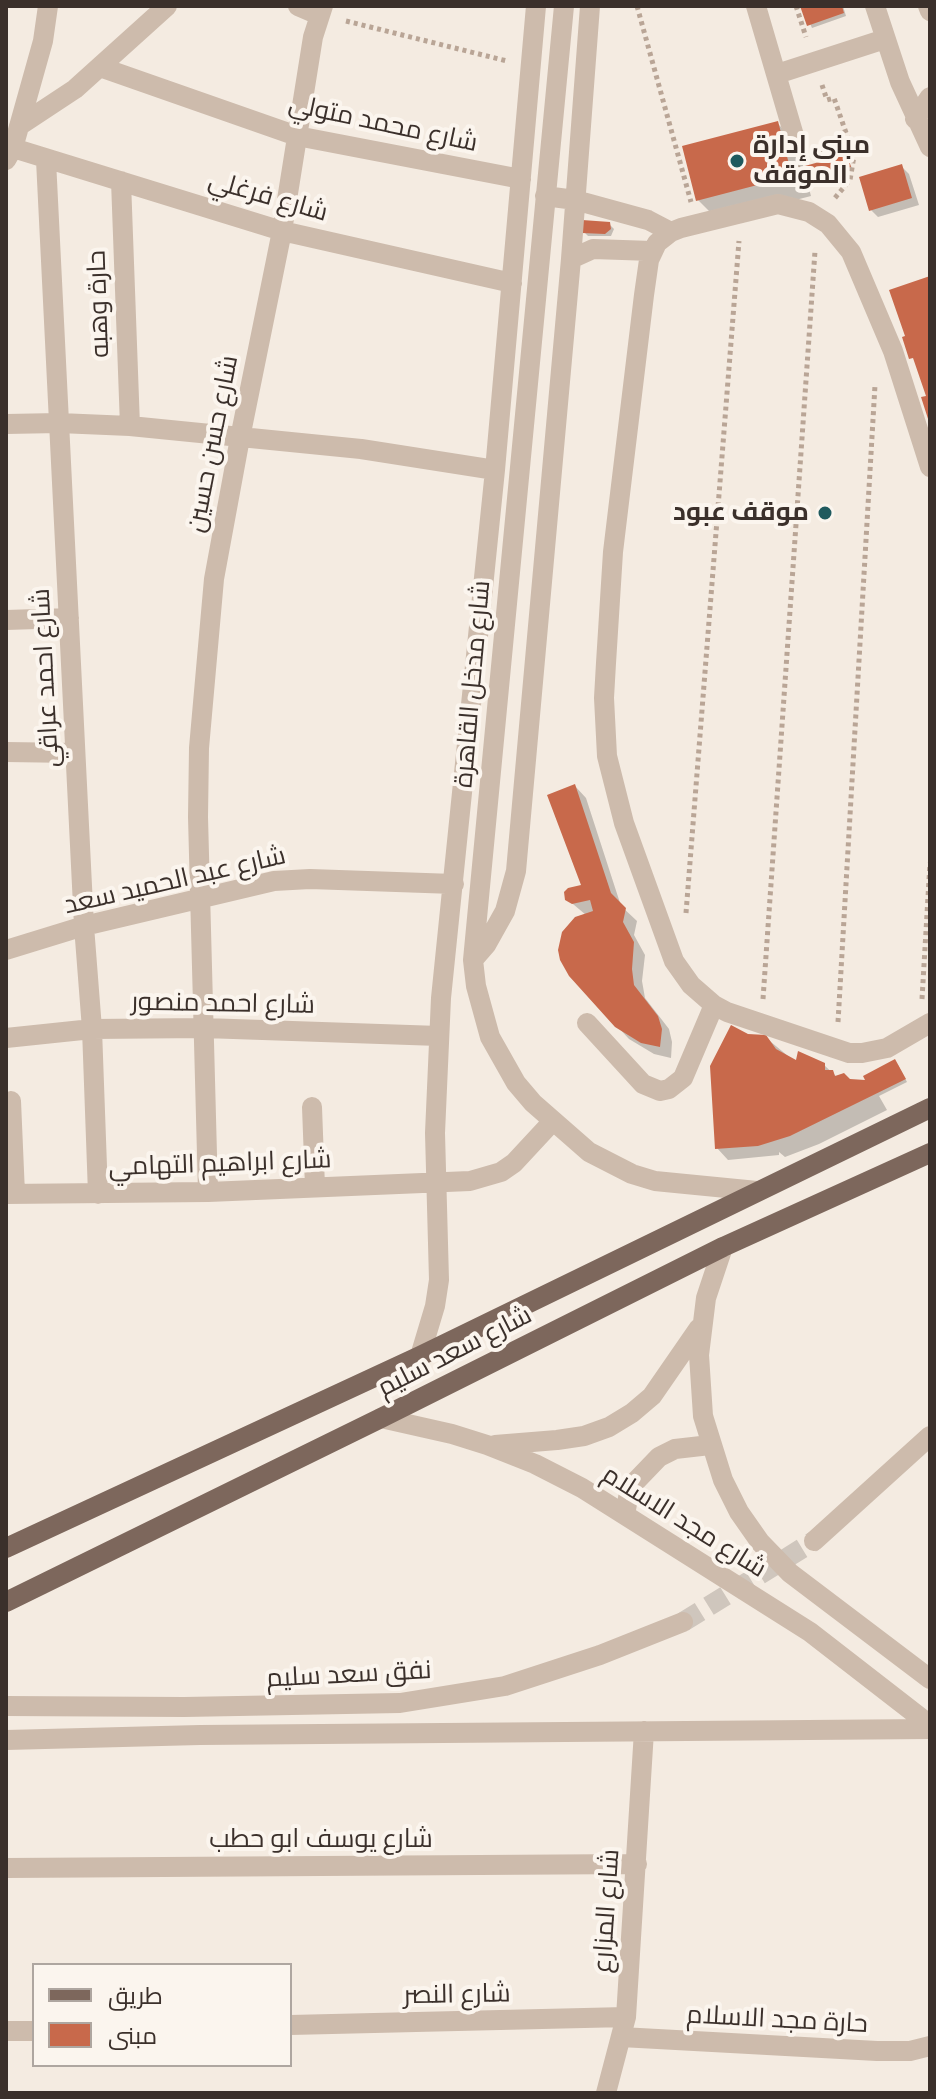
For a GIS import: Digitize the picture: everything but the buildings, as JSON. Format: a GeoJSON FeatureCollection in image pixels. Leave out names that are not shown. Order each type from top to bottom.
{"type":"FeatureCollection","features":[{"type":"Feature","properties":{"kind":"main road","name":"شارع سعد سليم"},"geometry":{"type":"LineString","coordinates":[[6,1548],[420,1356],[930,1108]]}},
{"type":"Feature","properties":{"kind":"main road","name":"شارع سعد سليم"},"geometry":{"type":"LineString","coordinates":[[6,1602],[723,1247],[930,1153]]}},
{"type":"Feature","properties":{"kind":"street"},"geometry":{"type":"LineString","coordinates":[[10,154],[43,41],[48,6]]}},
{"type":"Feature","properties":{"kind":"street"},"geometry":{"type":"LineString","coordinates":[[19,126],[75,89],[167,6]]}},
{"type":"Feature","properties":{"kind":"street"},"geometry":{"type":"LineString","coordinates":[[298,6],[321,10]]}},
{"type":"Feature","properties":{"kind":"street","name":"شارع مدخل القاهرة"},"geometry":{"type":"LineString","coordinates":[[420,1356],[432,1319],[439,1280],[436,1182],[444,960],[495,470],[536,6]]}},
{"type":"Feature","properties":{"kind":"street","name":"شارع مدخل القاهرة"},"geometry":{"type":"LineString","coordinates":[[564,6],[473,960],[481,1012],[496,1048],[516,1083],[589,1152],[632,1174],[678,1185],[757,1191]]}},
{"type":"Feature","properties":{"kind":"street"},"geometry":{"type":"LineString","coordinates":[[473,960],[497,928],[512,891],[516,871],[571,259],[590,6]]}},
{"type":"Feature","properties":{"kind":"street"},"geometry":{"type":"LineString","coordinates":[[756,6],[797,147]]}},
{"type":"Feature","properties":{"kind":"street"},"geometry":{"type":"LineString","coordinates":[[875,6],[915,119],[930,147]]}},
{"type":"Feature","properties":{"kind":"street","name":"شارع حسن حسين"},"geometry":{"type":"LineString","coordinates":[[208,1192],[198,817],[199,748],[214,579],[282,231],[321,10]]}},
{"type":"Feature","properties":{"kind":"street"},"geometry":{"type":"LineString","coordinates":[[777,74],[885,39]]}},
{"type":"Feature","properties":{"kind":"street","name":"شارع محمد متولي"},"geometry":{"type":"LineString","coordinates":[[100,67],[297,136],[521,179]]}},
{"type":"Feature","properties":{"kind":"street"},"geometry":{"type":"LineString","coordinates":[[915,119],[930,97]]}},
{"type":"Feature","properties":{"kind":"street","name":"شارع فرغلي"},"geometry":{"type":"LineString","coordinates":[[10,154],[46,160],[121,181],[282,231],[512,283]]}},
{"type":"Feature","properties":{"kind":"street","name":"شارع احمد عراقي"},"geometry":{"type":"LineString","coordinates":[[46,160],[98,1194]]}},
{"type":"Feature","properties":{"kind":"street","name":"حارة وهبه"},"geometry":{"type":"LineString","coordinates":[[121,181],[130,426]]}},
{"type":"Feature","properties":{"kind":"street"},"geometry":{"type":"LineString","coordinates":[[545,196],[575,200],[654,222],[671,232]]}},
{"type":"Feature","properties":{"kind":"street"},"geometry":{"type":"LineString","coordinates":[[930,467],[893,351],[851,252],[837,232],[819,217],[778,204],[671,232],[652,251],[613,552],[604,698],[605,737],[617,800],[674,961],[691,985],[714,1005],[836,1051],[875,1052],[930,1023]]}},
{"type":"Feature","properties":{"kind":"street"},"geometry":{"type":"LineString","coordinates":[[571,259],[593,249],[652,251]]}},
{"type":"Feature","properties":{"kind":"street"},"geometry":{"type":"LineString","coordinates":[[6,424],[130,426],[361,449],[495,470]]}},
{"type":"Feature","properties":{"kind":"street"},"geometry":{"type":"LineString","coordinates":[[516,500],[549,503]]}},
{"type":"Feature","properties":{"kind":"street"},"geometry":{"type":"LineString","coordinates":[[6,620],[69,618]]}},
{"type":"Feature","properties":{"kind":"street"},"geometry":{"type":"LineString","coordinates":[[6,752],[75,753]]}},
{"type":"Feature","properties":{"kind":"street","name":"شارع عبد الحميد سعد"},"geometry":{"type":"LineString","coordinates":[[6,950],[84,926],[292,879],[454,884]]}},
{"type":"Feature","properties":{"kind":"street"},"geometry":{"type":"LineString","coordinates":[[587,1023],[643,1084],[660,1091],[669,1089],[683,1078],[714,1005]]}},
{"type":"Feature","properties":{"kind":"street","name":"شارع احمد منصور"},"geometry":{"type":"LineString","coordinates":[[6,1038],[92,1029],[204,1028],[439,1036]]}},
{"type":"Feature","properties":{"kind":"street"},"geometry":{"type":"LineString","coordinates":[[11,1101],[11,1194]]}},
{"type":"Feature","properties":{"kind":"street"},"geometry":{"type":"LineString","coordinates":[[312,1107],[315,1187]]}},
{"type":"Feature","properties":{"kind":"street","name":"شارع ابراهيم التهامي"},"geometry":{"type":"LineString","coordinates":[[11,1194],[208,1192],[470,1181],[501,1172],[525,1152],[553,1121]]}},
{"type":"Feature","properties":{"kind":"street","name":"شارع مجد الاسلام"},"geometry":{"type":"LineString","coordinates":[[723,1247],[701,1325],[699,1386],[710,1445],[723,1480],[739,1512],[760,1542],[790,1573],[930,1679]]}},
{"type":"Feature","properties":{"kind":"street"},"geometry":{"type":"LineString","coordinates":[[487,1445],[557,1440],[584,1436],[609,1427],[652,1396],[701,1325]]}},
{"type":"Feature","properties":{"kind":"street","name":"شارع مجد الاسلام"},"geometry":{"type":"LineString","coordinates":[[381,1418],[452,1434],[535,1464],[625,1515],[810,1632],[930,1727]]}},
{"type":"Feature","properties":{"kind":"street"},"geometry":{"type":"LineString","coordinates":[[814,1541],[930,1436]]}},
{"type":"Feature","properties":{"kind":"street"},"geometry":{"type":"LineString","coordinates":[[625,1515],[635,1482],[659,1457],[684,1447],[710,1445]]}},
{"type":"Feature","properties":{"kind":"street","name":"نفق سعد سليم"},"geometry":{"type":"LineString","coordinates":[[6,1706],[400,1703],[505,1686],[600,1655],[683,1622]]}},
{"type":"Feature","properties":{"kind":"street"},"geometry":{"type":"LineString","coordinates":[[6,1740],[184,1735],[930,1727]]}},
{"type":"Feature","properties":{"kind":"street","name":"شارع المزارع"},"geometry":{"type":"LineString","coordinates":[[606,2093],[626,2017],[644,1731]]}},
{"type":"Feature","properties":{"kind":"street","name":"شارع يوسف ابو حطب"},"geometry":{"type":"LineString","coordinates":[[6,1868],[637,1864]]}},
{"type":"Feature","properties":{"kind":"street","name":"شارع النصر"},"geometry":{"type":"LineString","coordinates":[[292,2025],[626,2017]]}},
{"type":"Feature","properties":{"kind":"street"},"geometry":{"type":"LineString","coordinates":[[6,2031],[32,2031]]}},
{"type":"Feature","properties":{"kind":"street","name":"حارة مجد الاسلام"},"geometry":{"type":"LineString","coordinates":[[621,2037],[877,2051],[910,2051],[930,2046]]}},
{"type":"Feature","properties":{"kind":"path"},"geometry":{"type":"LineString","coordinates":[[637,6],[697,224]]}},
{"type":"Feature","properties":{"kind":"path"},"geometry":{"type":"LineString","coordinates":[[761,1024],[819,217],[850,180],[854,165],[834,98],[827,100],[796,6]]}},
{"type":"Feature","properties":{"kind":"path"},"geometry":{"type":"LineString","coordinates":[[321,10],[531,67]]}},
{"type":"Feature","properties":{"kind":"path"},"geometry":{"type":"LineString","coordinates":[[788,206],[797,181],[797,147],[848,141]]}},
{"type":"Feature","properties":{"kind":"path"},"geometry":{"type":"LineString","coordinates":[[686,917],[741,212]]}},
{"type":"Feature","properties":{"kind":"path"},"geometry":{"type":"LineString","coordinates":[[836,1051],[875,377]]}},
{"type":"Feature","properties":{"kind":"path"},"geometry":{"type":"LineString","coordinates":[[922,1002],[930,863]]}},
{"type":"Feature","properties":{"kind":"tunnel"},"geometry":{"type":"LineString","coordinates":[[683,1622],[814,1541]]}},
{"type":"Feature","properties":{"kind":"place","name":"مبنى إدارة الموقف"},"geometry":{"type":"Point","coordinates":[737,161]}},
{"type":"Feature","properties":{"kind":"place","name":"موقف عبود"},"geometry":{"type":"Point","coordinates":[825,513]}}]}
